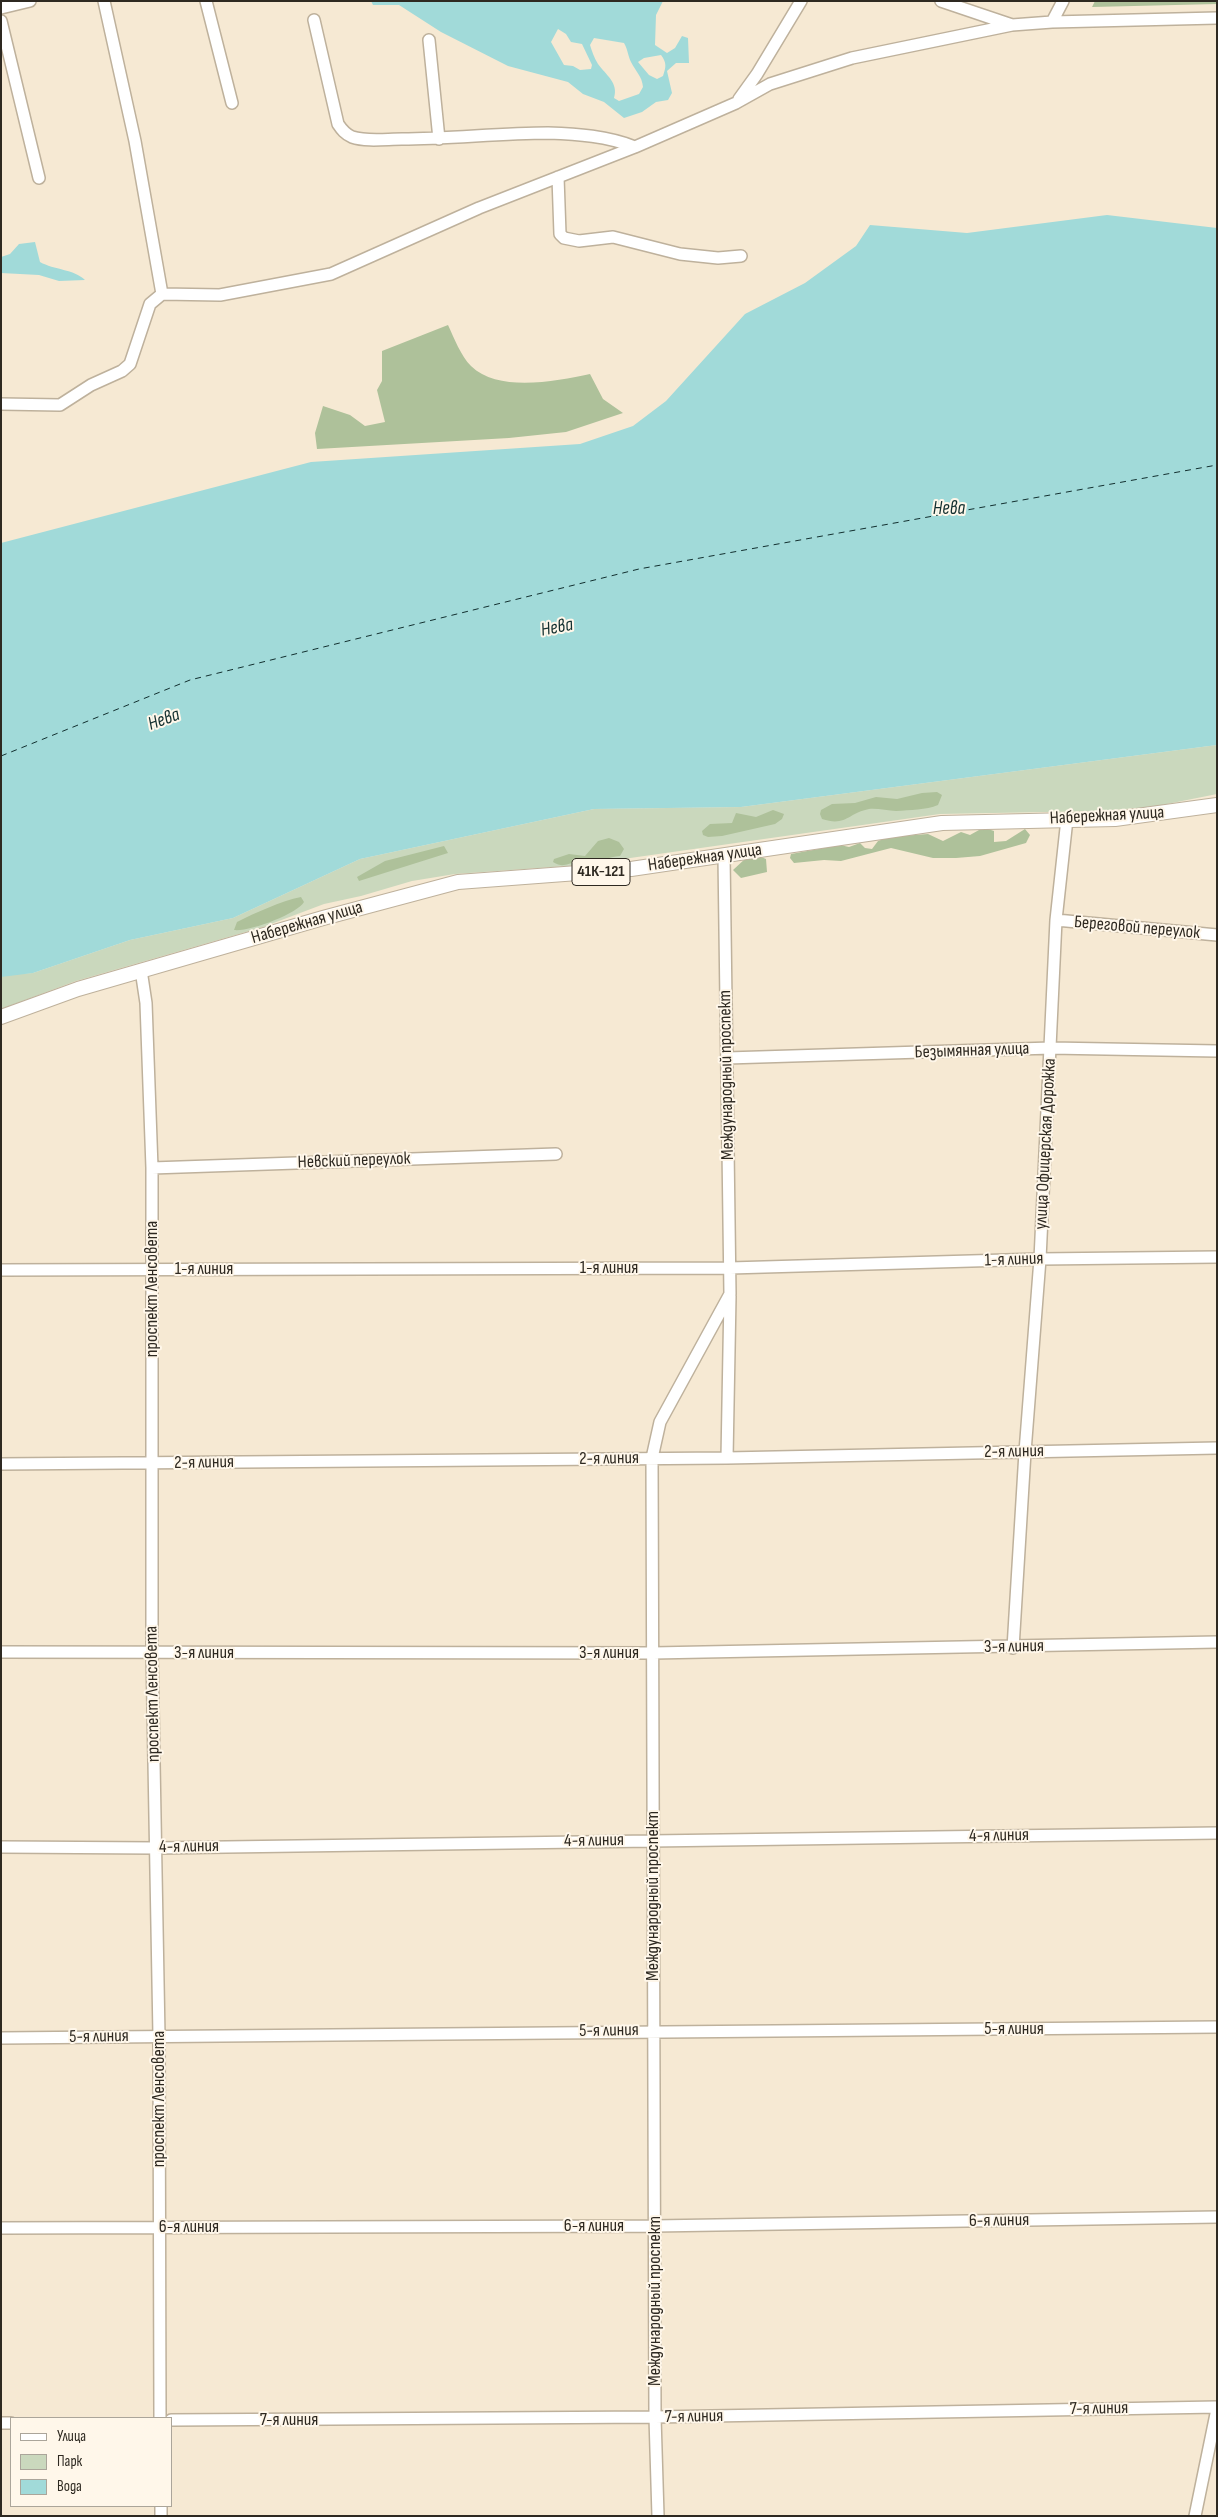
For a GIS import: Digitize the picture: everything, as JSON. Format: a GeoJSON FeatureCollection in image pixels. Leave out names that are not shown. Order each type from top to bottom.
{"type":"FeatureCollection","features":[{"type":"Feature","properties":{"kind":"main road","name":"Набережная улица"},"geometry":{"type":"LineString","coordinates":[[1,1017],[78,988],[332,915],[458,882],[576,875],[724,856],[942,823],[1141,816],[1217,805]]}},
{"type":"Feature","properties":{"kind":"street"},"geometry":{"type":"LineString","coordinates":[[1,8],[30,1]]}},
{"type":"Feature","properties":{"kind":"street"},"geometry":{"type":"LineString","coordinates":[[104,1],[135,141],[162,294]]}},
{"type":"Feature","properties":{"kind":"street"},"geometry":{"type":"LineString","coordinates":[[206,1],[232,103]]}},
{"type":"Feature","properties":{"kind":"street"},"geometry":{"type":"LineString","coordinates":[[736,104],[757,74],[801,1]]}},
{"type":"Feature","properties":{"kind":"street"},"geometry":{"type":"LineString","coordinates":[[942,1],[1012,25]]}},
{"type":"Feature","properties":{"kind":"street"},"geometry":{"type":"LineString","coordinates":[[1052,22],[1063,1]]}},
{"type":"Feature","properties":{"kind":"street"},"geometry":{"type":"LineString","coordinates":[[1,404],[60,405],[91,385],[122,371],[130,364],[150,304],[162,294],[220,295],[330,274],[479,208],[634,147],[736,104],[770,84],[852,58],[1012,25],[1052,22],[1217,18]]}},
{"type":"Feature","properties":{"kind":"street"},"geometry":{"type":"LineString","coordinates":[[1,20],[39,178]]}},
{"type":"Feature","properties":{"kind":"street"},"geometry":{"type":"LineString","coordinates":[[314,20],[338,124],[343,132],[352,137],[371,139],[439,139],[548,133],[617,140],[634,147]]}},
{"type":"Feature","properties":{"kind":"street"},"geometry":{"type":"LineString","coordinates":[[429,40],[439,139]]}},
{"type":"Feature","properties":{"kind":"street"},"geometry":{"type":"LineString","coordinates":[[558,177],[560,234],[564,238],[579,242],[613,237],[680,254],[718,258],[741,256]]}},
{"type":"Feature","properties":{"kind":"street","name":"улица Офицерская Дорожка"},"geometry":{"type":"LineString","coordinates":[[1013,1648],[1025,1452],[1040,1259],[1056,920],[1067,819]]}},
{"type":"Feature","properties":{"kind":"street","name":"Международный проспект"},"geometry":{"type":"LineString","coordinates":[[724,856],[730,1268],[727,1458]]}},
{"type":"Feature","properties":{"kind":"street","name":"Береговой переулок"},"geometry":{"type":"LineString","coordinates":[[1056,920],[1217,935]]}},
{"type":"Feature","properties":{"kind":"street","name":"проспект Ленсовета"},"geometry":{"type":"LineString","coordinates":[[141,970],[146,1003],[152,1168],[152,1652],[159,2036],[160,2417]]}},
{"type":"Feature","properties":{"kind":"street","name":"Безымянная улица"},"geometry":{"type":"LineString","coordinates":[[727,1058],[1051,1048],[1217,1051]]}},
{"type":"Feature","properties":{"kind":"street","name":"Невский переулок"},"geometry":{"type":"LineString","coordinates":[[152,1168],[556,1154]]}},
{"type":"Feature","properties":{"kind":"street","name":"1-я линия"},"geometry":{"type":"LineString","coordinates":[[1,1270],[730,1268],[1040,1259],[1217,1258]]}},
{"type":"Feature","properties":{"kind":"street","name":"Международный проспект"},"geometry":{"type":"LineString","coordinates":[[658,2516],[655,2417],[652,1458],[660,1422],[730,1294]]}},
{"type":"Feature","properties":{"kind":"street","name":"2-я линия"},"geometry":{"type":"LineString","coordinates":[[1,1464],[727,1458],[1217,1448]]}},
{"type":"Feature","properties":{"kind":"street","name":"3-я линия"},"geometry":{"type":"LineString","coordinates":[[1,1652],[653,1653],[1013,1648],[1217,1642]]}},
{"type":"Feature","properties":{"kind":"street","name":"4-я линия"},"geometry":{"type":"LineString","coordinates":[[1,1847],[156,1848],[1217,1833]]}},
{"type":"Feature","properties":{"kind":"street","name":"5-я линия"},"geometry":{"type":"LineString","coordinates":[[1,2038],[654,2030],[1217,2027]]}},
{"type":"Feature","properties":{"kind":"street","name":"6-я линия"},"geometry":{"type":"LineString","coordinates":[[1,2228],[654,2226],[1217,2217]]}},
{"type":"Feature","properties":{"kind":"street"},"geometry":{"type":"LineString","coordinates":[[1195,2516],[1217,2408]]}},
{"type":"Feature","properties":{"kind":"street","name":"7-я линия"},"geometry":{"type":"LineString","coordinates":[[172,2420],[655,2417],[1217,2408]]}},
{"type":"Feature","properties":{"kind":"green space"},"geometry":{"type":"Polygon","coordinates":[[[1095,1],[1217,1],[1217,4],[1092,7],[1095,1]]]}},
{"type":"Feature","properties":{"kind":"green space"},"geometry":{"type":"Polygon","coordinates":[[[448,325],[464,357],[471,366],[483,374],[497,380],[528,383],[561,380],[590,374],[603,399],[623,413],[566,432],[509,438],[317,449],[315,433],[323,406],[350,415],[365,426],[385,422],[377,390],[382,381],[382,351],[448,325]]]}},
{"type":"Feature","properties":{"kind":"green space"},"geometry":{"type":"Polygon","coordinates":[[[1217,745],[1217,794],[1152,807],[1099,811],[940,814],[581,865],[455,874],[412,881],[361,896],[324,904],[263,927],[76,981],[1,1009],[1,977],[5,975],[33,973],[130,940],[233,918],[360,859],[594,809],[741,807],[1217,745]]]}},
{"type":"Feature","properties":{"kind":"green space"},"geometry":{"type":"Polygon","coordinates":[[[937,792],[942,795],[938,805],[918,810],[869,809],[837,821],[822,819],[820,814],[821,810],[832,804],[855,803],[876,797],[897,799],[922,793],[937,792]]]}},
{"type":"Feature","properties":{"kind":"green space"},"geometry":{"type":"Polygon","coordinates":[[[773,810],[784,814],[782,819],[775,824],[722,836],[708,837],[703,835],[702,831],[710,824],[732,823],[736,813],[756,817],[773,810]]]}},
{"type":"Feature","properties":{"kind":"green space"},"geometry":{"type":"Polygon","coordinates":[[[988,829],[994,831],[994,842],[1006,841],[1025,829],[1030,835],[1026,843],[980,856],[933,858],[891,848],[841,861],[824,860],[794,863],[790,858],[791,854],[840,845],[849,847],[860,843],[865,848],[872,849],[878,841],[889,837],[928,834],[943,841],[961,832],[970,835],[979,830],[988,829]]]}},
{"type":"Feature","properties":{"kind":"green space"},"geometry":{"type":"Polygon","coordinates":[[[609,838],[619,842],[624,849],[620,856],[586,864],[576,862],[562,865],[553,862],[554,859],[569,854],[585,856],[598,841],[609,838]]]}},
{"type":"Feature","properties":{"kind":"green space"},"geometry":{"type":"Polygon","coordinates":[[[444,846],[448,853],[359,881],[357,877],[385,861],[444,846]]]}},
{"type":"Feature","properties":{"kind":"green space"},"geometry":{"type":"Polygon","coordinates":[[[761,857],[766,859],[767,872],[741,878],[733,870],[746,858],[761,857]]]}},
{"type":"Feature","properties":{"kind":"green space"},"geometry":{"type":"Polygon","coordinates":[[[301,897],[304,902],[300,907],[283,917],[250,928],[234,930],[237,922],[277,904],[301,897]]]}},
{"type":"Feature","properties":{"kind":"water"},"geometry":{"type":"Polygon","coordinates":[[[371,1],[663,1],[656,15],[655,45],[667,53],[675,48],[682,36],[688,38],[689,63],[676,63],[667,71],[672,93],[668,100],[656,102],[642,112],[624,118],[604,102],[583,94],[568,82],[508,66],[441,32],[399,5],[373,5],[371,1]],[[558,29],[551,42],[564,65],[573,66],[580,70],[591,69],[592,65],[582,44],[571,42],[566,34],[558,29]],[[594,38],[590,45],[597,62],[615,88],[614,98],[619,101],[639,94],[643,87],[642,83],[624,43],[594,38]],[[661,55],[644,58],[638,62],[649,75],[657,79],[663,76],[665,65],[661,55]]]}},
{"type":"Feature","properties":{"kind":"water","name":"Нева"},"geometry":{"type":"Polygon","coordinates":[[[1107,215],[1217,228],[1217,745],[741,807],[594,809],[360,859],[233,918],[130,940],[33,973],[1,977],[1,543],[311,462],[580,444],[633,426],[666,401],[745,314],[805,283],[856,246],[870,225],[967,233],[1107,215]]]}},
{"type":"Feature","properties":{"kind":"water"},"geometry":{"type":"Polygon","coordinates":[[[35,242],[40,262],[80,276],[85,280],[59,281],[39,275],[1,273],[1,257],[10,254],[19,244],[35,242]]]}},
{"type":"Feature","properties":{"kind":"ferry route"},"geometry":{"type":"LineString","coordinates":[[1,756],[190,680],[639,569],[1217,465]]}}]}
